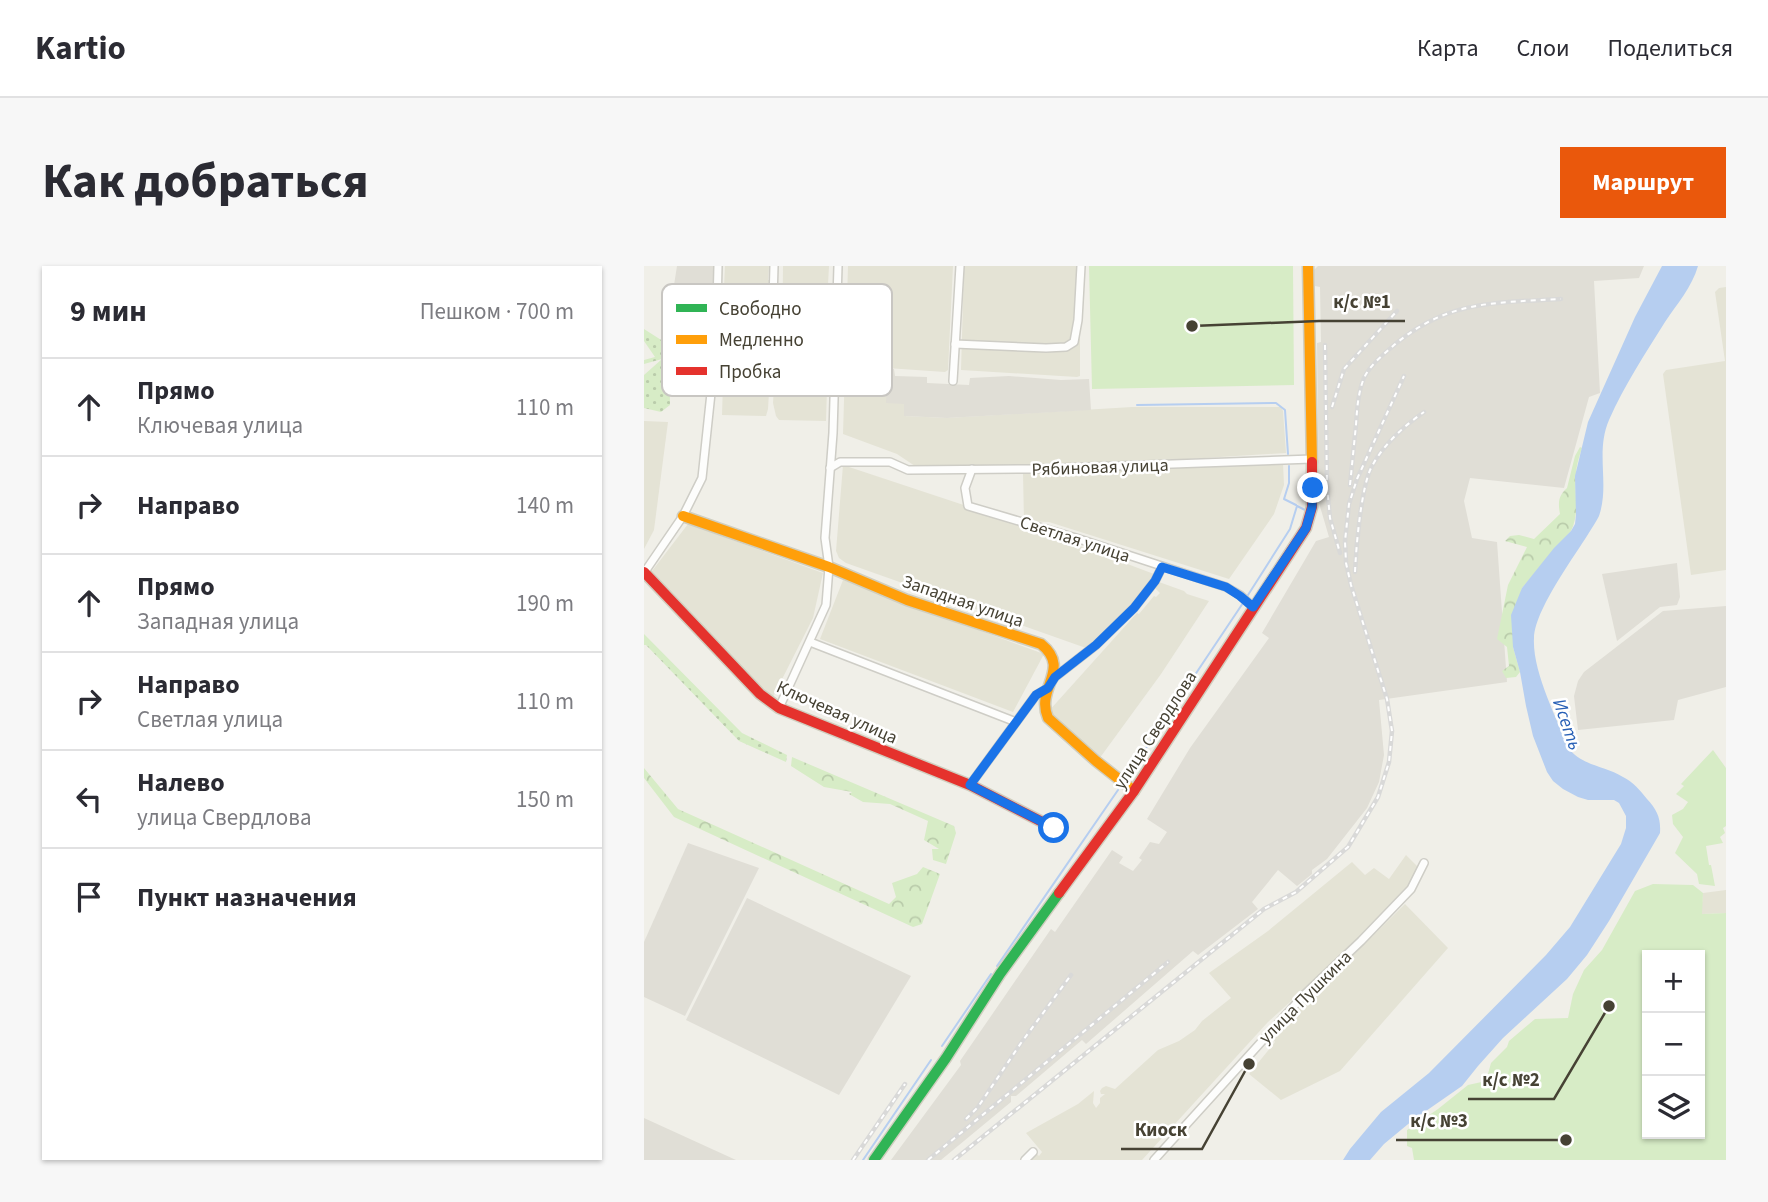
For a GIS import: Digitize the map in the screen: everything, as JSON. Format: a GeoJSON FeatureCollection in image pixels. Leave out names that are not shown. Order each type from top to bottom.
{"type":"FeatureCollection","features":[{"type":"Feature","properties":{"kind":"street"},"geometry":{"type":"LineString","coordinates":[[718,266],[718,284]]}},
{"type":"Feature","properties":{"kind":"street"},"geometry":{"type":"LineString","coordinates":[[773,284],[774,266]]}},
{"type":"Feature","properties":{"kind":"street"},"geometry":{"type":"LineString","coordinates":[[837,284],[838,266]]}},
{"type":"Feature","properties":{"kind":"street"},"geometry":{"type":"LineString","coordinates":[[953,381],[960,266]]}},
{"type":"Feature","properties":{"kind":"street"},"geometry":{"type":"LineString","coordinates":[[955,344],[1066,347],[1074,342],[1081,266]]}},
{"type":"Feature","properties":{"kind":"street","name":"улица Свердлова"},"geometry":{"type":"LineString","coordinates":[[874,1160],[946,1058],[1000,974],[1134,791],[1306,528],[1312,507],[1308,266]]}},
{"type":"Feature","properties":{"kind":"street"},"geometry":{"type":"LineString","coordinates":[[644,573],[683,516],[702,478],[711,396]]}},
{"type":"Feature","properties":{"kind":"street"},"geometry":{"type":"LineString","coordinates":[[779,708],[826,606],[829,567],[825,538],[834,396]]}},
{"type":"Feature","properties":{"kind":"street","name":"Рябиновая улица"},"geometry":{"type":"LineString","coordinates":[[830,468],[840,462],[890,462],[908,470],[972,470],[1312,459]]}},
{"type":"Feature","properties":{"kind":"street","name":"Светлая улица"},"geometry":{"type":"LineString","coordinates":[[972,470],[965,488],[968,506],[1226,587],[1253,607]]}},
{"type":"Feature","properties":{"kind":"street"},"geometry":{"type":"LineString","coordinates":[[683,516],[829,567]]}},
{"type":"Feature","properties":{"kind":"street","name":"Западная улица"},"geometry":{"type":"LineString","coordinates":[[829,567],[902,597],[1041,645],[1051,652],[1054,662],[1043,708],[1048,718],[1134,791]]}},
{"type":"Feature","properties":{"kind":"street"},"geometry":{"type":"LineString","coordinates":[[970,785],[1036,695],[1048,688],[1055,677],[1096,645],[1134,608],[1155,581],[1162,567]]}},
{"type":"Feature","properties":{"kind":"street","name":"Ключевая улица"},"geometry":{"type":"LineString","coordinates":[[644,573],[760,694],[779,708],[970,785],[1054,828]]}},
{"type":"Feature","properties":{"kind":"street"},"geometry":{"type":"LineString","coordinates":[[810,642],[1016,722]]}},
{"type":"Feature","properties":{"kind":"street","name":"улица Пушкина"},"geometry":{"type":"LineString","coordinates":[[1154,1160],[1303,996],[1361,941],[1411,888],[1424,863]]}},
{"type":"Feature","properties":{"kind":"street"},"geometry":{"type":"LineString","coordinates":[[1025,1160],[1033,1152]]}},
{"type":"Feature","properties":{"kind":"shaded area"},"geometry":{"type":"Polygon","coordinates":[[[677,266],[715,266],[714,284],[674,284],[677,266]]]}},
{"type":"Feature","properties":{"kind":"shaded area"},"geometry":{"type":"Polygon","coordinates":[[[725,266],[769,266],[768,280],[772,280],[772,284],[724,284],[725,266]]]}},
{"type":"Feature","properties":{"kind":"shaded area"},"geometry":{"type":"Polygon","coordinates":[[[783,266],[829,266],[828,284],[783,284],[783,266]]]}},
{"type":"Feature","properties":{"kind":"shaded area"},"geometry":{"type":"Polygon","coordinates":[[[848,266],[953,266],[948,370],[892,368],[892,284],[847,284],[848,266]]]}},
{"type":"Feature","properties":{"kind":"shaded area"},"geometry":{"type":"Polygon","coordinates":[[[964,266],[1080,266],[1080,376],[961,370],[964,266]]]}},
{"type":"Feature","properties":{"kind":"shaded area"},"geometry":{"type":"Polygon","coordinates":[[[1318,266],[1644,266],[1639,278],[1594,281],[1600,393],[1589,397],[1564,488],[1470,478],[1464,501],[1472,538],[1497,542],[1507,682],[1379,700],[1384,755],[1379,782],[1367,808],[1327,859],[1312,870],[1312,874],[1297,886],[1278,870],[1252,902],[1258,909],[1198,955],[1193,951],[1086,1044],[1082,1040],[1016,1096],[1011,1096],[1011,1102],[941,1160],[891,1160],[961,1065],[960,1061],[1051,929],[1055,932],[1112,850],[1123,857],[1119,863],[1133,871],[1142,860],[1139,858],[1150,842],[1159,844],[1167,832],[1147,819],[1190,748],[1269,638],[1262,633],[1316,541],[1329,537],[1319,503],[1317,343],[1321,342],[1320,287],[1315,286],[1314,270],[1318,266]]]}},
{"type":"Feature","properties":{"kind":"shaded area"},"geometry":{"type":"Polygon","coordinates":[[[1726,287],[1726,570],[1691,575],[1663,374],[1666,370],[1725,361],[1715,292],[1726,287]]]}},
{"type":"Feature","properties":{"kind":"shaded area"},"geometry":{"type":"Polygon","coordinates":[[[892,369],[895,376],[927,377],[927,383],[969,385],[970,378],[1009,376],[1089,379],[1091,410],[947,418],[904,416],[904,404],[886,403],[886,396],[892,396],[892,369]]]}},
{"type":"Feature","properties":{"kind":"shaded area"},"geometry":{"type":"Polygon","coordinates":[[[892,378],[905,404],[904,416],[947,418],[1132,407],[1281,407],[1286,453],[1001,466],[915,466],[897,454],[843,434],[844,396],[892,396],[892,378]]]}},
{"type":"Feature","properties":{"kind":"shaded area"},"geometry":{"type":"Polygon","coordinates":[[[723,396],[769,396],[766,416],[722,415],[723,396]]]}},
{"type":"Feature","properties":{"kind":"shaded area"},"geometry":{"type":"Polygon","coordinates":[[[773,396],[827,396],[826,421],[779,420],[773,396]]]}},
{"type":"Feature","properties":{"kind":"shaded area"},"geometry":{"type":"Polygon","coordinates":[[[644,421],[668,422],[654,530],[644,549],[644,421]]]}},
{"type":"Feature","properties":{"kind":"shaded area"},"geometry":{"type":"Polygon","coordinates":[[[1283,463],[1284,485],[1274,514],[1229,579],[1049,522],[1024,521],[1023,474],[1283,463]]]}},
{"type":"Feature","properties":{"kind":"shaded area"},"geometry":{"type":"Polygon","coordinates":[[[843,465],[1021,524],[1154,576],[1141,596],[1086,648],[846,563],[839,558],[836,551],[843,465]]]}},
{"type":"Feature","properties":{"kind":"shaded area"},"geometry":{"type":"Polygon","coordinates":[[[688,524],[823,573],[813,618],[773,697],[746,672],[652,571],[688,524]]]}},
{"type":"Feature","properties":{"kind":"shaded area"},"geometry":{"type":"Polygon","coordinates":[[[1677,563],[1680,597],[1677,605],[1660,607],[1617,641],[1602,574],[1677,563]]]}},
{"type":"Feature","properties":{"kind":"shaded area"},"geometry":{"type":"Polygon","coordinates":[[[843,580],[1044,654],[1013,712],[820,639],[843,580]]]}},
{"type":"Feature","properties":{"kind":"shaded area"},"geometry":{"type":"Polygon","coordinates":[[[1159,582],[1209,601],[1161,674],[1099,759],[1048,712],[1137,613],[1160,593],[1155,588],[1159,582]]]}},
{"type":"Feature","properties":{"kind":"shaded area"},"geometry":{"type":"Polygon","coordinates":[[[1726,606],[1726,687],[1678,700],[1674,720],[1578,730],[1574,696],[1584,672],[1663,611],[1726,606]]]}},
{"type":"Feature","properties":{"kind":"shaded area"},"geometry":{"type":"Polygon","coordinates":[[[688,843],[759,868],[685,1016],[644,997],[644,942],[688,843]]]}},
{"type":"Feature","properties":{"kind":"shaded area"},"geometry":{"type":"Polygon","coordinates":[[[1406,855],[1418,867],[1419,872],[1410,888],[1365,934],[1268,1022],[1142,1160],[1028,1160],[1036,1153],[1039,1156],[1042,1152],[1026,1133],[1078,1104],[1094,1091],[1093,1103],[1096,1108],[1105,1094],[1101,1094],[1102,1088],[1106,1086],[1115,1089],[1158,1050],[1195,1030],[1231,998],[1209,973],[1268,931],[1352,862],[1365,875],[1374,868],[1389,879],[1406,855]]]}},
{"type":"Feature","properties":{"kind":"shaded area"},"geometry":{"type":"Polygon","coordinates":[[[1726,890],[1726,913],[1701,914],[1703,893],[1726,890]]]}},
{"type":"Feature","properties":{"kind":"shaded area"},"geometry":{"type":"Polygon","coordinates":[[[747,898],[911,976],[839,1095],[686,1020],[747,898]]]}},
{"type":"Feature","properties":{"kind":"shaded area"},"geometry":{"type":"Polygon","coordinates":[[[1405,904],[1448,948],[1340,1071],[1281,1100],[1249,1074],[1275,1042],[1271,1036],[1405,904]]]}},
{"type":"Feature","properties":{"kind":"shaded area"},"geometry":{"type":"Polygon","coordinates":[[[644,1118],[736,1160],[644,1160],[644,1118]]]}},
{"type":"Feature","properties":{"kind":"green space"},"geometry":{"type":"Polygon","coordinates":[[[1089,266],[1293,266],[1294,385],[1092,389],[1089,266]]]}},
{"type":"Feature","properties":{"kind":"green space"},"geometry":{"type":"Polygon","coordinates":[[[644,329],[662,341],[662,359],[644,364],[644,360],[655,357],[644,341],[644,329]]]}},
{"type":"Feature","properties":{"kind":"green space"},"geometry":{"type":"Polygon","coordinates":[[[662,359],[662,396],[670,396],[670,405],[661,412],[644,408],[644,375],[662,359]]]}},
{"type":"Feature","properties":{"kind":"green space"},"geometry":{"type":"Polygon","coordinates":[[[1580,447],[1574,524],[1522,588],[1513,647],[1520,672],[1516,677],[1506,678],[1502,671],[1509,666],[1507,647],[1497,639],[1508,585],[1527,547],[1505,541],[1510,536],[1519,535],[1534,539],[1560,514],[1559,500],[1567,488],[1580,447]]]}},
{"type":"Feature","properties":{"kind":"green space"},"geometry":{"type":"Polygon","coordinates":[[[644,634],[742,733],[787,755],[786,762],[739,741],[644,645],[644,634]]]}},
{"type":"Feature","properties":{"kind":"green space"},"geometry":{"type":"Polygon","coordinates":[[[1713,750],[1726,768],[1726,826],[1723,828],[1725,833],[1720,837],[1723,843],[1706,846],[1715,886],[1699,884],[1697,874],[1675,853],[1683,837],[1673,824],[1672,815],[1683,809],[1688,802],[1676,794],[1684,786],[1681,784],[1713,750]]]}},
{"type":"Feature","properties":{"kind":"green space"},"geometry":{"type":"Polygon","coordinates":[[[792,757],[954,826],[956,833],[946,864],[933,860],[932,849],[939,849],[924,840],[928,821],[890,804],[863,802],[849,794],[852,792],[824,787],[791,766],[792,757]]]}},
{"type":"Feature","properties":{"kind":"green space"},"geometry":{"type":"Polygon","coordinates":[[[644,768],[678,809],[889,904],[896,897],[892,883],[917,874],[923,867],[940,874],[922,924],[913,927],[674,817],[644,778],[644,768]]]}},
{"type":"Feature","properties":{"kind":"green space"},"geometry":{"type":"Polygon","coordinates":[[[1653,884],[1693,885],[1703,893],[1702,914],[1726,913],[1726,1160],[1414,1160],[1412,1148],[1407,1146],[1407,1130],[1468,1085],[1486,1081],[1491,1063],[1507,1047],[1509,1041],[1535,1019],[1568,1018],[1573,994],[1584,970],[1602,950],[1635,891],[1653,884]]]}},
{"type":"Feature","properties":{"kind":"water"},"geometry":{"type":"Polygon","coordinates":[[[1662,266],[1698,266],[1688,288],[1635,370],[1609,420],[1603,444],[1603,492],[1599,516],[1551,593],[1536,625],[1534,638],[1534,651],[1541,680],[1570,750],[1588,763],[1616,773],[1636,786],[1656,811],[1660,833],[1609,921],[1587,955],[1567,979],[1503,1038],[1462,1086],[1413,1120],[1384,1144],[1370,1160],[1343,1160],[1381,1112],[1429,1073],[1546,955],[1570,927],[1621,844],[1626,828],[1626,816],[1619,803],[1614,800],[1588,800],[1578,797],[1553,781],[1547,772],[1533,736],[1526,706],[1513,647],[1511,615],[1522,588],[1575,524],[1575,476],[1588,422],[1635,317],[1662,266]]]}},
{"type":"Feature","properties":{"kind":"waterway"},"geometry":{"type":"LineString","coordinates":[[1137,405],[1276,403],[1285,410],[1288,454]]}},
{"type":"Feature","properties":{"kind":"waterway"},"geometry":{"type":"LineString","coordinates":[[1289,466],[1289,483],[1284,499],[1296,505]]}},
{"type":"Feature","properties":{"kind":"waterway"},"geometry":{"type":"LineString","coordinates":[[1248,595],[1290,529],[1297,506],[1305,510]]}},
{"type":"Feature","properties":{"kind":"waterway"},"geometry":{"type":"LineString","coordinates":[[1132,769],[1243,603]]}},
{"type":"Feature","properties":{"kind":"waterway"},"geometry":{"type":"LineString","coordinates":[[997,966],[1118,790]]}},
{"type":"Feature","properties":{"kind":"waterway"},"geometry":{"type":"LineString","coordinates":[[942,1046],[991,974]]}},
{"type":"Feature","properties":{"kind":"waterway"},"geometry":{"type":"LineString","coordinates":[[863,1160],[931,1060]]}},
{"type":"Feature","properties":{"kind":"railway"},"geometry":{"type":"LineString","coordinates":[[1350,485],[1360,389],[1367,373],[1385,353],[1413,331],[1452,312],[1493,304],[1561,299]]}},
{"type":"Feature","properties":{"kind":"railway"},"geometry":{"type":"LineString","coordinates":[[1332,407],[1344,369],[1397,311]]}},
{"type":"Feature","properties":{"kind":"railway"},"geometry":{"type":"LineString","coordinates":[[1325,345],[1327,487],[1330,518],[1340,553]]}},
{"type":"Feature","properties":{"kind":"railway"},"geometry":{"type":"LineString","coordinates":[[954,1160],[1264,909],[1296,892],[1348,847],[1378,797],[1389,762],[1392,731],[1387,699],[1351,585],[1345,541],[1349,504],[1357,479],[1404,376]]}},
{"type":"Feature","properties":{"kind":"railway"},"geometry":{"type":"LineString","coordinates":[[1355,572],[1362,502],[1368,475],[1382,450],[1424,412]]}},
{"type":"Feature","properties":{"kind":"railway"},"geometry":{"type":"LineString","coordinates":[[928,1160],[1168,962]]}},
{"type":"Feature","properties":{"kind":"railway"},"geometry":{"type":"LineString","coordinates":[[966,1119],[978,1107],[1071,975]]}},
{"type":"Feature","properties":{"kind":"railway"},"geometry":{"type":"LineString","coordinates":[[853,1160],[905,1084]]}},
{"type":"Feature","properties":{"kind":"traffic: fast"},"geometry":{"type":"LineString","coordinates":[[874,1160],[946,1058],[1000,974],[1059,893]]}},
{"type":"Feature","properties":{"kind":"traffic: slow"},"geometry":{"type":"LineString","coordinates":[[1308,266],[1312,462]]}},
{"type":"Feature","properties":{"kind":"traffic: slow"},"geometry":{"type":"LineString","coordinates":[[683,516],[829,567],[907,600],[1041,644],[1050,653],[1053,662],[1045,707],[1048,718],[1134,791]]}},
{"type":"Feature","properties":{"kind":"traffic: jam"},"geometry":{"type":"LineString","coordinates":[[1059,893],[1134,791],[1306,528],[1312,507],[1312,462]]}},
{"type":"Feature","properties":{"kind":"traffic: jam"},"geometry":{"type":"LineString","coordinates":[[644,572],[760,694],[779,708],[970,785],[1054,828]]}},
{"type":"Feature","properties":{"kind":"place","name":"к/с №1"},"geometry":{"type":"Point","coordinates":[1192,326]}},
{"type":"Feature","properties":{"kind":"place","name":"к/с №2"},"geometry":{"type":"Point","coordinates":[1609,1006]}},
{"type":"Feature","properties":{"kind":"place","name":"Киоск"},"geometry":{"type":"Point","coordinates":[1249,1064]}},
{"type":"Feature","properties":{"kind":"place","name":"к/с №3"},"geometry":{"type":"Point","coordinates":[1566,1140]}},
{"type":"Feature","properties":{"kind":"route"},"geometry":{"type":"LineString","coordinates":[[1054,828],[970,785],[1036,695],[1048,688],[1055,677],[1096,645],[1134,608],[1155,581],[1162,567],[1226,587],[1253,607],[1306,528],[1310,519],[1313,488]]}},
{"type":"Feature","properties":{"kind":"water label","name":"Исеть"},"geometry":{"type":"Point","coordinates":[1568,724]}}]}
